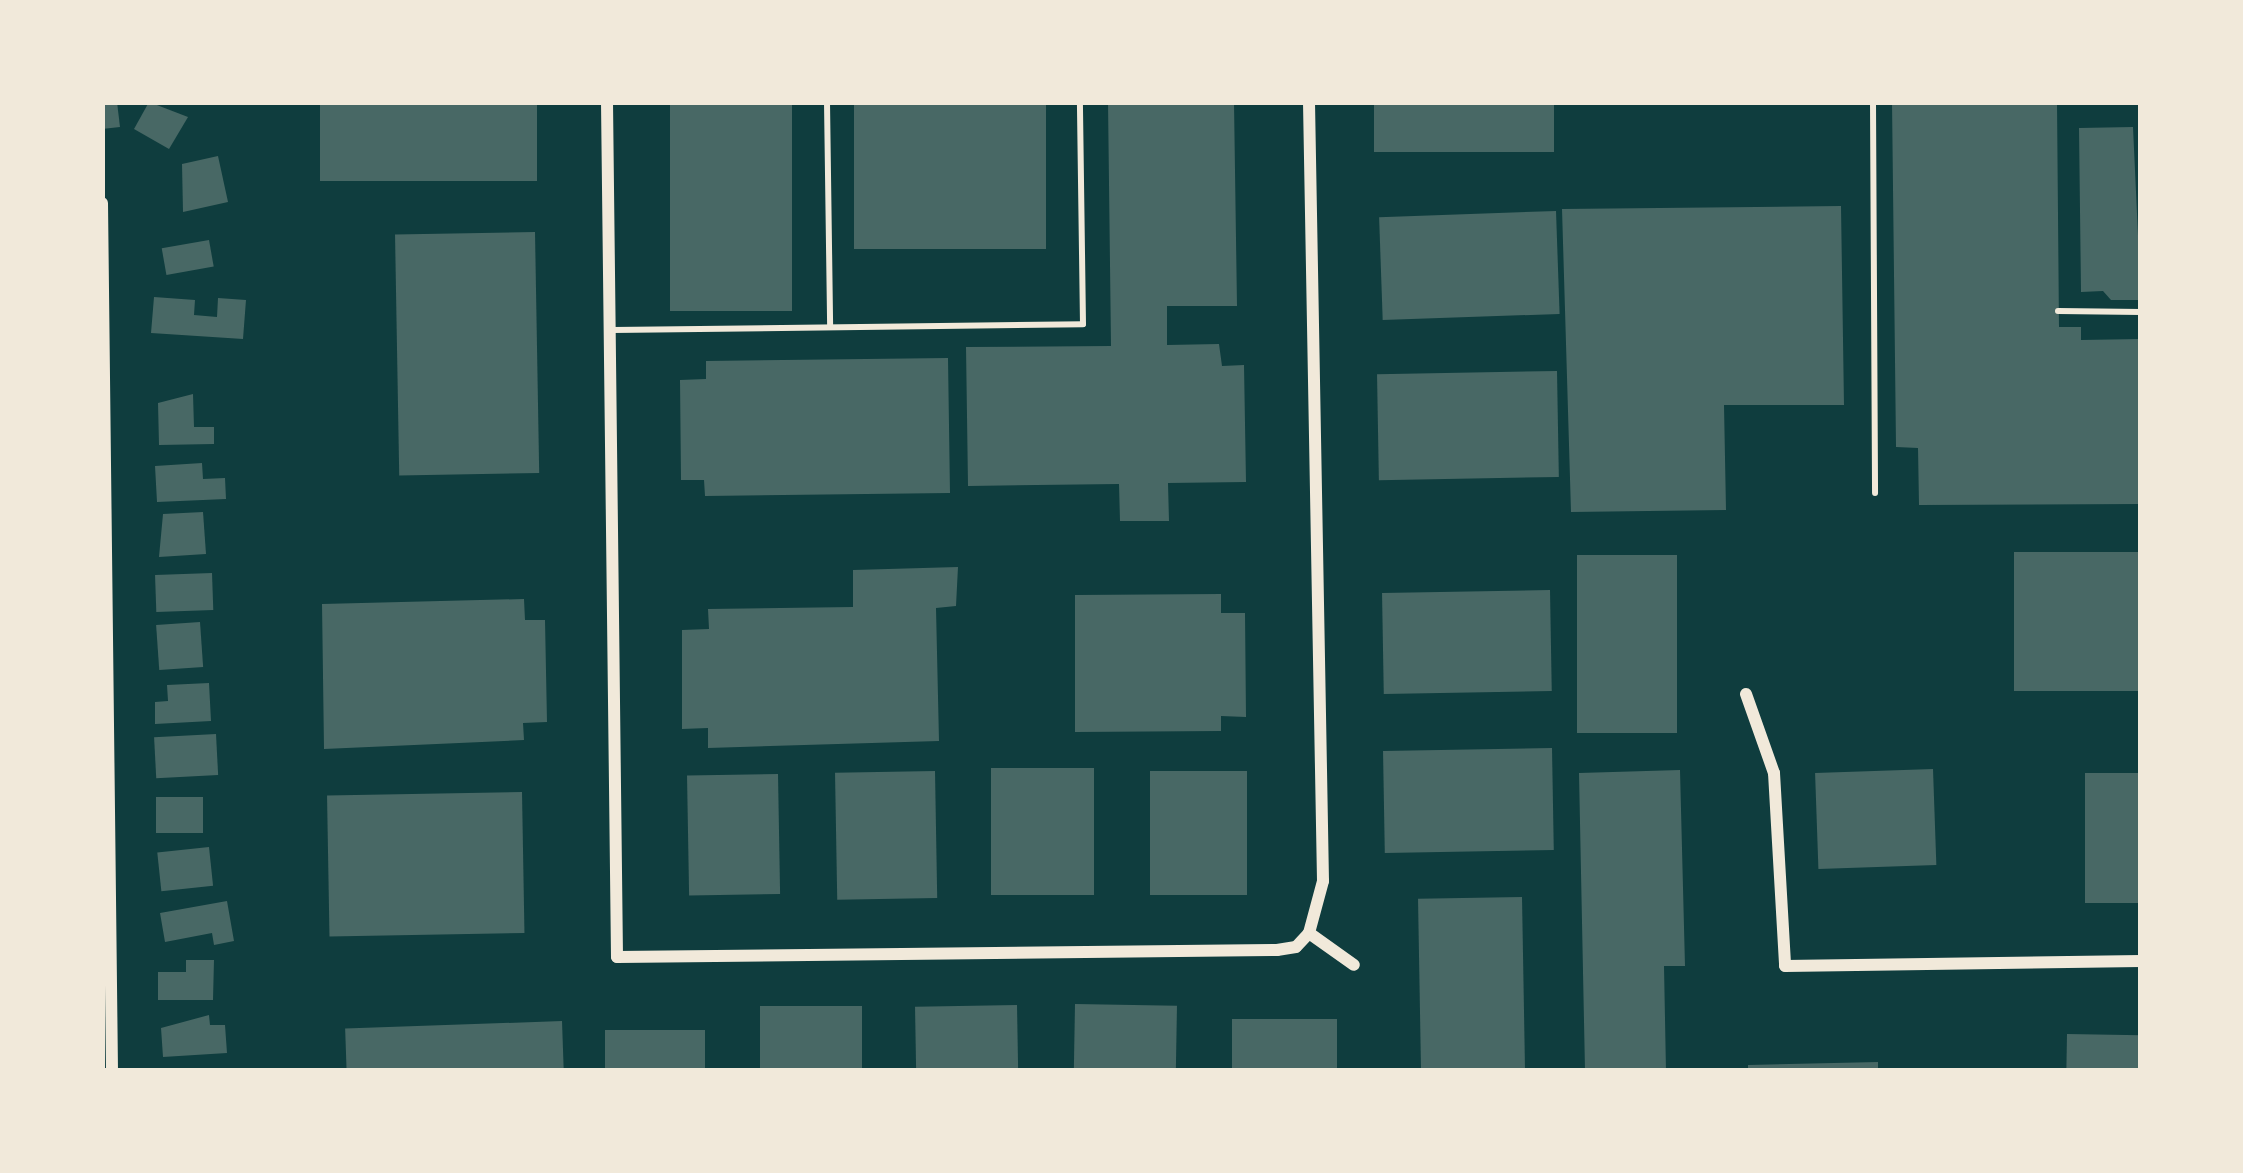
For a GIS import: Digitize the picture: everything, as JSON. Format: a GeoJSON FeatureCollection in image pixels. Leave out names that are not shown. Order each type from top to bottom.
{"type":"FeatureCollection","features":[{"type":"Feature","properties":{"kind":"street"},"geometry":{"type":"LineString","coordinates":[[607,102],[617,957],[1286,950],[1309,934],[1323,881],[1310,102]]}},
{"type":"Feature","properties":{"kind":"street"},"geometry":{"type":"LineString","coordinates":[[102,203],[112,1071]]}},
{"type":"Feature","properties":{"kind":"street"},"geometry":{"type":"LineString","coordinates":[[1746,694],[1774,773],[1785,966],[2141,961]]}},
{"type":"Feature","properties":{"kind":"street"},"geometry":{"type":"LineString","coordinates":[[1309,934],[1354,965]]}},
{"type":"Feature","properties":{"kind":"lane"},"geometry":{"type":"LineString","coordinates":[[826,102],[830,327]]}},
{"type":"Feature","properties":{"kind":"lane"},"geometry":{"type":"LineString","coordinates":[[611,330],[1083,324],[1080,102]]}},
{"type":"Feature","properties":{"kind":"lane"},"geometry":{"type":"LineString","coordinates":[[1873,102],[1875,493]]}},
{"type":"Feature","properties":{"kind":"lane"},"geometry":{"type":"LineString","coordinates":[[2058,311],[2141,312]]}},
{"type":"Feature","properties":{"kind":"building"},"geometry":{"type":"Polygon","coordinates":[[[102,102],[117,102],[120,127],[102,129],[102,102]]]}},
{"type":"Feature","properties":{"kind":"building"},"geometry":{"type":"Polygon","coordinates":[[[149,102],[188,117],[169,149],[134,129],[149,102]]]}},
{"type":"Feature","properties":{"kind":"building"},"geometry":{"type":"Polygon","coordinates":[[[320,102],[537,102],[537,181],[320,181],[320,102]]]}},
{"type":"Feature","properties":{"kind":"building"},"geometry":{"type":"Polygon","coordinates":[[[670,102],[792,102],[792,311],[670,311],[670,102]]]}},
{"type":"Feature","properties":{"kind":"building"},"geometry":{"type":"Polygon","coordinates":[[[854,102],[1046,102],[1046,249],[854,249],[854,102]]]}},
{"type":"Feature","properties":{"kind":"building"},"geometry":{"type":"Polygon","coordinates":[[[1108,102],[1234,102],[1237,306],[1167,306],[1167,345],[1219,344],[1222,366],[1244,365],[1246,482],[1168,483],[1169,521],[1120,521],[1119,484],[968,486],[966,347],[1111,346],[1108,102]]]}},
{"type":"Feature","properties":{"kind":"building"},"geometry":{"type":"Polygon","coordinates":[[[1374,102],[1554,102],[1554,152],[1374,152],[1374,102]]]}},
{"type":"Feature","properties":{"kind":"building"},"geometry":{"type":"Polygon","coordinates":[[[1892,102],[2057,102],[2059,327],[2081,327],[2081,340],[2141,339],[2141,504],[1919,505],[1918,448],[1896,447],[1892,102]]]}},
{"type":"Feature","properties":{"kind":"building"},"geometry":{"type":"Polygon","coordinates":[[[2133,127],[2141,300],[2111,300],[2103,291],[2081,292],[2079,128],[2133,127]]]}},
{"type":"Feature","properties":{"kind":"building"},"geometry":{"type":"Polygon","coordinates":[[[218,156],[228,202],[183,212],[182,164],[218,156]]]}},
{"type":"Feature","properties":{"kind":"building"},"geometry":{"type":"Polygon","coordinates":[[[1841,206],[1844,405],[1724,405],[1726,510],[1571,512],[1562,209],[1841,206]]]}},
{"type":"Feature","properties":{"kind":"building"},"geometry":{"type":"Polygon","coordinates":[[[1556,211],[1560,314],[1383,320],[1379,217],[1556,211]]]}},
{"type":"Feature","properties":{"kind":"building"},"geometry":{"type":"Polygon","coordinates":[[[535,232],[539,473],[399,475],[395,234],[535,232]]]}},
{"type":"Feature","properties":{"kind":"building"},"geometry":{"type":"Polygon","coordinates":[[[209,240],[214,267],[166,275],[162,248],[209,240]]]}},
{"type":"Feature","properties":{"kind":"building"},"geometry":{"type":"Polygon","coordinates":[[[154,297],[195,300],[194,315],[217,317],[218,298],[246,300],[243,339],[151,333],[154,297]]]}},
{"type":"Feature","properties":{"kind":"building"},"geometry":{"type":"Polygon","coordinates":[[[948,358],[950,493],[705,496],[704,480],[681,480],[680,380],[706,379],[706,361],[948,358]]]}},
{"type":"Feature","properties":{"kind":"building"},"geometry":{"type":"Polygon","coordinates":[[[1557,371],[1559,477],[1379,480],[1377,374],[1557,371]]]}},
{"type":"Feature","properties":{"kind":"building"},"geometry":{"type":"Polygon","coordinates":[[[193,394],[194,427],[214,427],[214,444],[159,445],[158,403],[193,394]]]}},
{"type":"Feature","properties":{"kind":"building"},"geometry":{"type":"Polygon","coordinates":[[[202,463],[203,479],[225,478],[226,499],[157,502],[155,466],[202,463]]]}},
{"type":"Feature","properties":{"kind":"building"},"geometry":{"type":"Polygon","coordinates":[[[203,512],[206,554],[159,557],[163,514],[203,512]]]}},
{"type":"Feature","properties":{"kind":"building"},"geometry":{"type":"Polygon","coordinates":[[[2014,552],[2141,552],[2141,691],[2014,691],[2014,552]]]}},
{"type":"Feature","properties":{"kind":"building"},"geometry":{"type":"Polygon","coordinates":[[[1577,555],[1677,555],[1677,733],[1577,733],[1577,555]]]}},
{"type":"Feature","properties":{"kind":"building"},"geometry":{"type":"Polygon","coordinates":[[[958,567],[956,606],[936,608],[939,741],[708,748],[708,728],[682,729],[682,630],[709,629],[708,609],[853,607],[853,570],[958,567]]]}},
{"type":"Feature","properties":{"kind":"building"},"geometry":{"type":"Polygon","coordinates":[[[212,573],[213,610],[156,612],[155,575],[212,573]]]}},
{"type":"Feature","properties":{"kind":"building"},"geometry":{"type":"Polygon","coordinates":[[[1550,590],[1552,691],[1384,694],[1382,593],[1550,590]]]}},
{"type":"Feature","properties":{"kind":"building"},"geometry":{"type":"Polygon","coordinates":[[[1221,594],[1221,613],[1245,613],[1246,717],[1221,716],[1221,731],[1075,732],[1075,595],[1221,594]]]}},
{"type":"Feature","properties":{"kind":"building"},"geometry":{"type":"Polygon","coordinates":[[[524,599],[525,620],[545,620],[547,722],[523,723],[524,740],[324,749],[322,604],[524,599]]]}},
{"type":"Feature","properties":{"kind":"building"},"geometry":{"type":"Polygon","coordinates":[[[200,622],[203,667],[159,670],[156,625],[200,622]]]}},
{"type":"Feature","properties":{"kind":"building"},"geometry":{"type":"Polygon","coordinates":[[[209,683],[211,721],[155,724],[155,702],[168,701],[167,685],[209,683]]]}},
{"type":"Feature","properties":{"kind":"building"},"geometry":{"type":"Polygon","coordinates":[[[216,734],[218,775],[156,778],[154,737],[216,734]]]}},
{"type":"Feature","properties":{"kind":"building"},"geometry":{"type":"Polygon","coordinates":[[[1552,748],[1554,850],[1385,853],[1383,751],[1552,748]]]}},
{"type":"Feature","properties":{"kind":"building"},"geometry":{"type":"Polygon","coordinates":[[[991,768],[1094,768],[1094,895],[991,895],[991,768]]]}},
{"type":"Feature","properties":{"kind":"building"},"geometry":{"type":"Polygon","coordinates":[[[1933,769],[1936,865],[1818,869],[1815,773],[1933,769]]]}},
{"type":"Feature","properties":{"kind":"building"},"geometry":{"type":"Polygon","coordinates":[[[1680,770],[1685,966],[1664,966],[1666,1071],[1585,1071],[1579,773],[1680,770]]]}},
{"type":"Feature","properties":{"kind":"building"},"geometry":{"type":"Polygon","coordinates":[[[935,771],[937,898],[837,900],[835,773],[935,771]]]}},
{"type":"Feature","properties":{"kind":"building"},"geometry":{"type":"Polygon","coordinates":[[[1150,771],[1247,771],[1247,895],[1150,895],[1150,771]]]}},
{"type":"Feature","properties":{"kind":"building"},"geometry":{"type":"Polygon","coordinates":[[[2085,773],[2141,773],[2141,903],[2085,903],[2085,773]]]}},
{"type":"Feature","properties":{"kind":"building"},"geometry":{"type":"Polygon","coordinates":[[[778,774],[780,894],[689,896],[687,776],[778,774]]]}},
{"type":"Feature","properties":{"kind":"building"},"geometry":{"type":"Polygon","coordinates":[[[522,792],[524,933],[329,936],[327,795],[522,792]]]}},
{"type":"Feature","properties":{"kind":"building"},"geometry":{"type":"Polygon","coordinates":[[[156,797],[203,797],[203,833],[156,833],[156,797]]]}},
{"type":"Feature","properties":{"kind":"building"},"geometry":{"type":"Polygon","coordinates":[[[209,847],[213,886],[161,891],[157,852],[209,847]]]}},
{"type":"Feature","properties":{"kind":"building"},"geometry":{"type":"Polygon","coordinates":[[[1522,897],[1525,1071],[1421,1071],[1418,899],[1522,897]]]}},
{"type":"Feature","properties":{"kind":"building"},"geometry":{"type":"Polygon","coordinates":[[[227,901],[234,941],[214,945],[212,933],[165,942],[160,913],[227,901]]]}},
{"type":"Feature","properties":{"kind":"building"},"geometry":{"type":"Polygon","coordinates":[[[186,960],[214,960],[213,1000],[158,1000],[158,972],[186,972],[186,960]]]}},
{"type":"Feature","properties":{"kind":"building"},"geometry":{"type":"Polygon","coordinates":[[[1075,1004],[1177,1006],[1176,1071],[1074,1071],[1075,1004]]]}},
{"type":"Feature","properties":{"kind":"building"},"geometry":{"type":"Polygon","coordinates":[[[1017,1005],[1018,1071],[916,1071],[915,1007],[1017,1005]]]}},
{"type":"Feature","properties":{"kind":"building"},"geometry":{"type":"Polygon","coordinates":[[[760,1006],[862,1006],[862,1071],[760,1071],[760,1006]]]}},
{"type":"Feature","properties":{"kind":"building"},"geometry":{"type":"Polygon","coordinates":[[[209,1015],[210,1025],[225,1025],[227,1053],[163,1057],[161,1028],[209,1015]]]}},
{"type":"Feature","properties":{"kind":"building"},"geometry":{"type":"Polygon","coordinates":[[[1232,1019],[1337,1019],[1337,1071],[1232,1071],[1232,1019]]]}},
{"type":"Feature","properties":{"kind":"building"},"geometry":{"type":"Polygon","coordinates":[[[562,1021],[564,1071],[347,1071],[345,1029],[562,1021]]]}},
{"type":"Feature","properties":{"kind":"building"},"geometry":{"type":"Polygon","coordinates":[[[605,1030],[705,1030],[705,1071],[605,1071],[605,1030]]]}},
{"type":"Feature","properties":{"kind":"building"},"geometry":{"type":"Polygon","coordinates":[[[2067,1034],[2141,1035],[2140,1071],[2066,1071],[2067,1034]]]}},
{"type":"Feature","properties":{"kind":"building"},"geometry":{"type":"Polygon","coordinates":[[[1878,1062],[1878,1071],[1748,1071],[1748,1065],[1878,1062]]]}}]}
